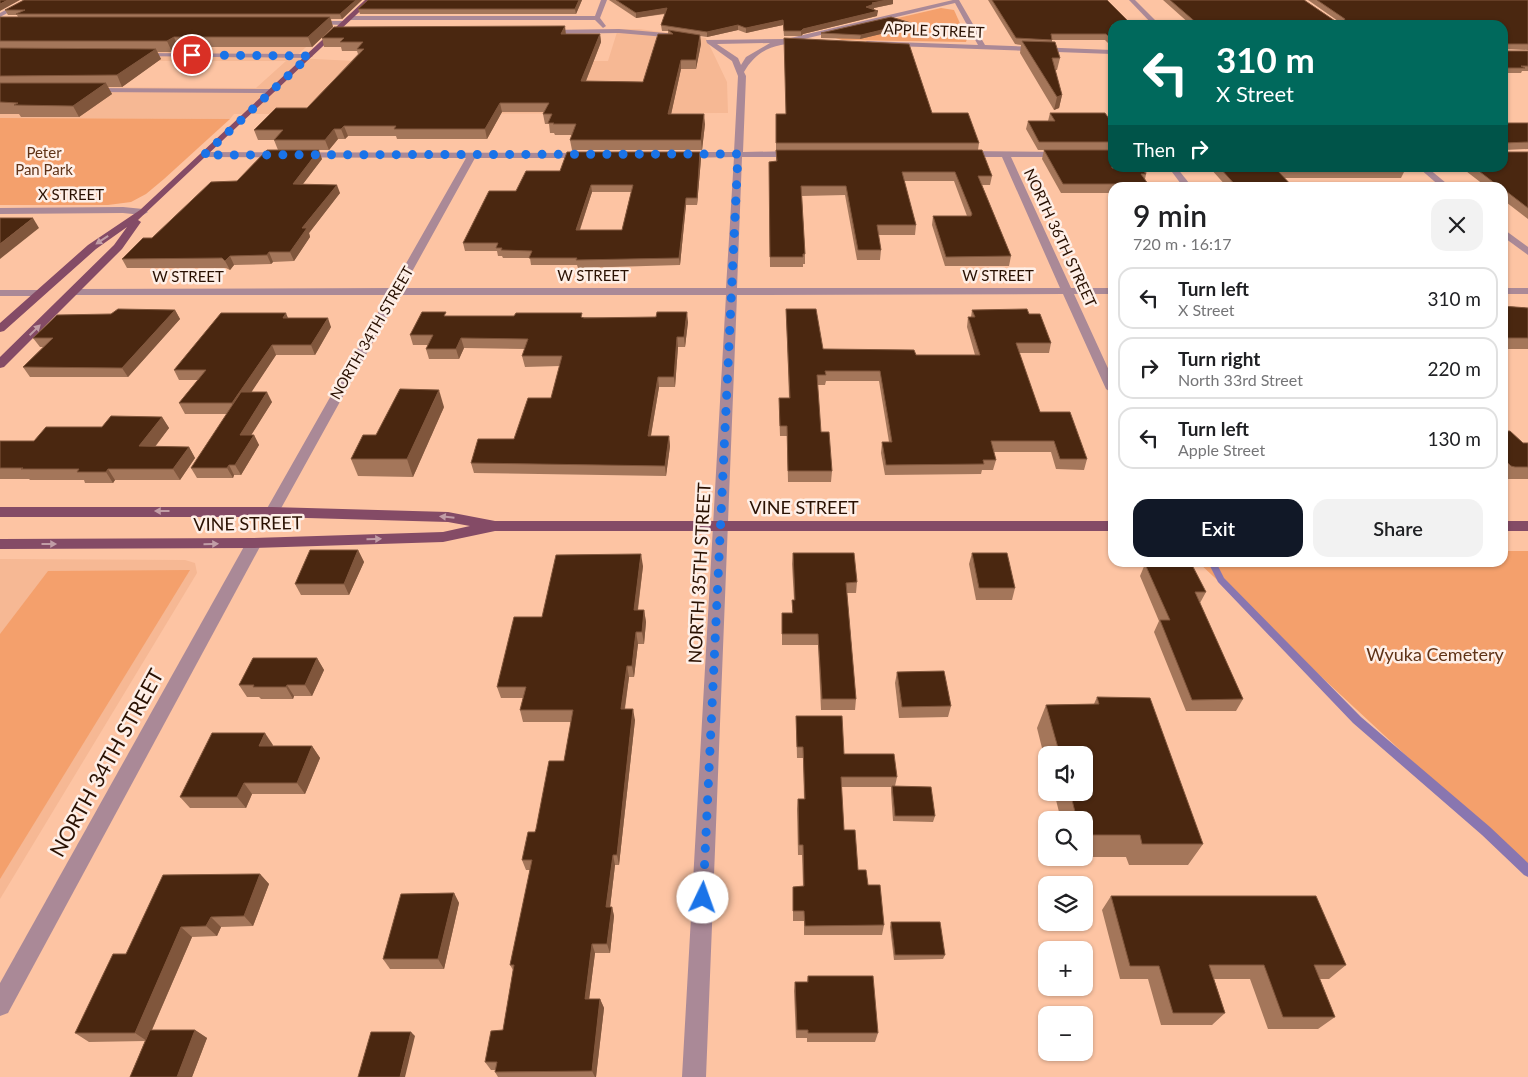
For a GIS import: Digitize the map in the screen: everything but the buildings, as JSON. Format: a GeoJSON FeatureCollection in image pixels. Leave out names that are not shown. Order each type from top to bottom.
{"type":"FeatureCollection","features":[{"type":"Feature","properties":{"kind":"main road"},"geometry":{"type":"LineString","coordinates":[[0,329],[92,247],[143,212],[369,0]]}},
{"type":"Feature","properties":{"kind":"main road"},"geometry":{"type":"LineString","coordinates":[[0,364],[118,247],[143,212]]}},
{"type":"Feature","properties":{"kind":"main road","name":"VINE STREET"},"geometry":{"type":"LineString","coordinates":[[0,512],[272,512],[448,517],[495,526],[1108,526]]}},
{"type":"Feature","properties":{"kind":"main road","name":"VINE STREET"},"geometry":{"type":"LineString","coordinates":[[0,544],[254,543],[443,537],[495,526]]}},
{"type":"Feature","properties":{"kind":"main road"},"geometry":{"type":"LineString","coordinates":[[1508,526],[1528,526]]}},
{"type":"Feature","properties":{"kind":"street"},"geometry":{"type":"LineString","coordinates":[[0,15],[29,0]]}},
{"type":"Feature","properties":{"kind":"street"},"geometry":{"type":"LineString","coordinates":[[597,18],[604,0]]}},
{"type":"Feature","properties":{"kind":"street"},"geometry":{"type":"LineString","coordinates":[[1132,0],[1152,20]]}},
{"type":"Feature","properties":{"kind":"street"},"geometry":{"type":"LineString","coordinates":[[741,71],[748,58],[774,44],[956,1],[982,46]]}},
{"type":"Feature","properties":{"kind":"street"},"geometry":{"type":"LineString","coordinates":[[303,23],[597,18]]}},
{"type":"Feature","properties":{"kind":"street"},"geometry":{"type":"LineString","coordinates":[[597,18],[603,26],[619,31]]}},
{"type":"Feature","properties":{"kind":"street"},"geometry":{"type":"LineString","coordinates":[[538,32],[619,31],[685,38]]}},
{"type":"Feature","properties":{"kind":"street"},"geometry":{"type":"LineString","coordinates":[[334,32],[350,32]]}},
{"type":"Feature","properties":{"kind":"street"},"geometry":{"type":"LineString","coordinates":[[741,71],[732,56],[705,41],[792,40],[815,42]]}},
{"type":"Feature","properties":{"kind":"street","name":"APPLE STREET"},"geometry":{"type":"LineString","coordinates":[[862,43],[1108,52]]}},
{"type":"Feature","properties":{"kind":"street"},"geometry":{"type":"LineString","coordinates":[[129,55],[309,56]]}},
{"type":"Feature","properties":{"kind":"street","name":"NORTH 35TH STREET"},"geometry":{"type":"LineString","coordinates":[[694,1077],[741,71]]}},
{"type":"Feature","properties":{"kind":"street"},"geometry":{"type":"LineString","coordinates":[[84,90],[272,91]]}},
{"type":"Feature","properties":{"kind":"street"},"geometry":{"type":"LineString","coordinates":[[669,155],[807,154]]}},
{"type":"Feature","properties":{"kind":"street"},"geometry":{"type":"LineString","coordinates":[[956,154],[1074,154]]}},
{"type":"Feature","properties":{"kind":"street","name":"NORTH 36TH STREET"},"geometry":{"type":"LineString","coordinates":[[1005,154],[1108,380]]}},
{"type":"Feature","properties":{"kind":"street"},"geometry":{"type":"LineString","coordinates":[[204,155],[590,155]]}},
{"type":"Feature","properties":{"kind":"street","name":"NORTH 34TH STREET"},"geometry":{"type":"LineString","coordinates":[[272,512],[472,155]]}},
{"type":"Feature","properties":{"kind":"street"},"geometry":{"type":"LineString","coordinates":[[1176,172],[1184,182]]}},
{"type":"Feature","properties":{"kind":"street"},"geometry":{"type":"LineString","coordinates":[[1428,172],[1440,182]]}},
{"type":"Feature","properties":{"kind":"street","name":"X STREET"},"geometry":{"type":"LineString","coordinates":[[0,210],[123,210],[143,212]]}},
{"type":"Feature","properties":{"kind":"street"},"geometry":{"type":"LineString","coordinates":[[1508,237],[1528,252]]}},
{"type":"Feature","properties":{"kind":"street","name":"W STREET"},"geometry":{"type":"LineString","coordinates":[[73,292],[1108,291]]}},
{"type":"Feature","properties":{"kind":"street"},"geometry":{"type":"LineString","coordinates":[[1508,291],[1528,291]]}},
{"type":"Feature","properties":{"kind":"street"},"geometry":{"type":"LineString","coordinates":[[0,292],[40,292]]}},
{"type":"Feature","properties":{"kind":"street","name":"NORTH 34TH STREET"},"geometry":{"type":"LineString","coordinates":[[0,1004],[254,543]]}},
{"type":"Feature","properties":{"kind":"shaded area"},"geometry":{"type":"Polygon","coordinates":[[[328,27],[294,58],[355,61],[608,61],[618,29],[639,29],[706,38],[727,82],[728,113],[234,114],[230,119],[0,118],[0,99],[20,87],[256,88],[286,61],[0,61],[328,27]]]}},
{"type":"Feature","properties":{"kind":"shaded area"},"geometry":{"type":"Polygon","coordinates":[[[0,559],[185,560],[195,563],[197,573],[0,899],[0,559]]]}},
{"type":"Feature","properties":{"kind":"green space"},"geometry":{"type":"Polygon","coordinates":[[[941,8],[954,10],[967,39],[966,42],[842,40],[829,36],[833,33],[941,8]]]}},
{"type":"Feature","properties":{"kind":"green space","name":"Peter Pan Park"},"geometry":{"type":"Polygon","coordinates":[[[0,118],[230,119],[164,179],[146,194],[131,202],[108,205],[0,205],[0,118]]]}},
{"type":"Feature","properties":{"kind":"green space","name":"Wyuka Cemetery"},"geometry":{"type":"Polygon","coordinates":[[[1508,551],[1528,551],[1528,869],[1203,567],[1508,567],[1508,551]]]}},
{"type":"Feature","properties":{"kind":"green space"},"geometry":{"type":"Polygon","coordinates":[[[190,570],[0,879],[0,634],[48,571],[190,570]]]}},
{"type":"Feature","properties":{"kind":"waterway"},"geometry":{"type":"LineString","coordinates":[[1214,567],[1221,580],[1357,720],[1486,831],[1528,871]]}},
{"type":"Feature","properties":{"kind":"route"},"geometry":{"type":"LineString","coordinates":[[192,55],[309,56],[204,155],[738,154],[703,898]]}}]}
